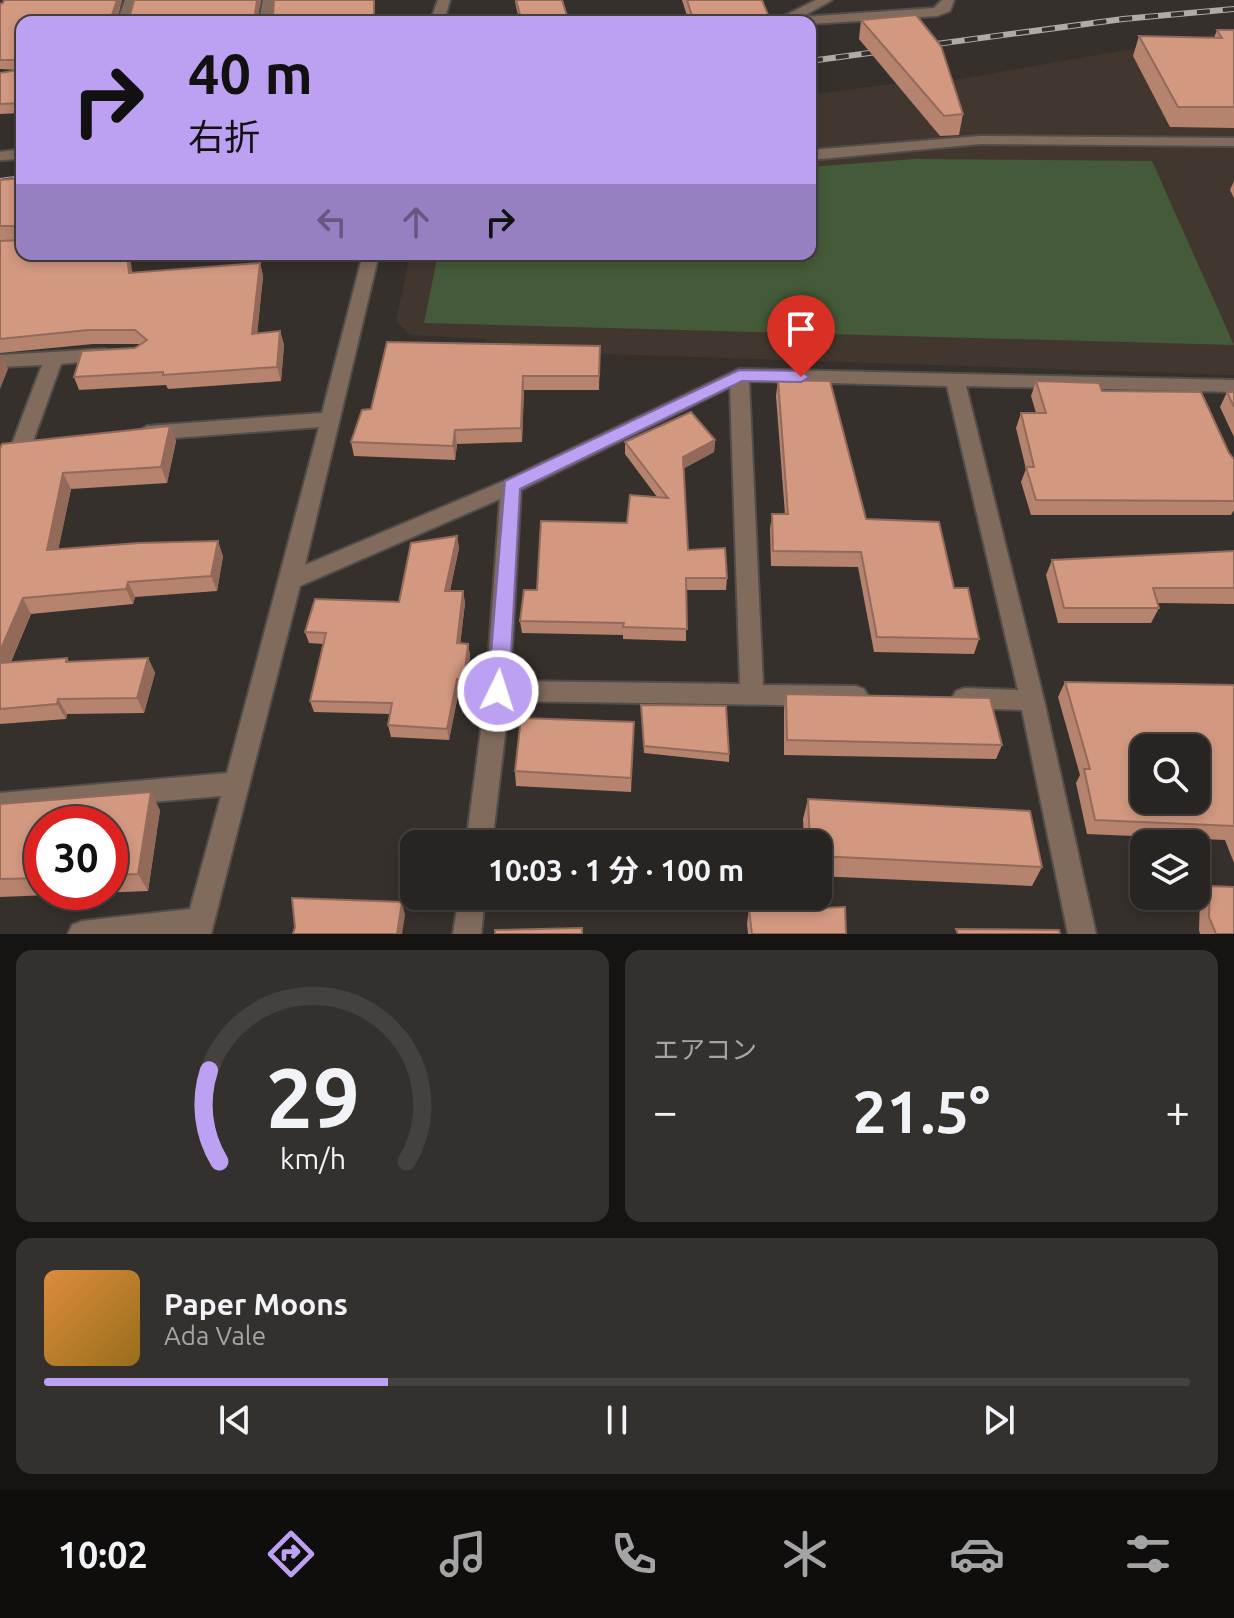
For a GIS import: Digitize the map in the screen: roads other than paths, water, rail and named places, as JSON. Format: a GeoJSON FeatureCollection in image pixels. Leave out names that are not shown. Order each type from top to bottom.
{"type":"FeatureCollection","features":[{"type":"Feature","properties":{"kind":"street"},"geometry":{"type":"LineString","coordinates":[[794,16],[826,0]]}},
{"type":"Feature","properties":{"kind":"street"},"geometry":{"type":"LineString","coordinates":[[816,20],[937,12],[945,8],[948,0]]}},
{"type":"Feature","properties":{"kind":"street"},"geometry":{"type":"LineString","coordinates":[[816,154],[980,140],[1234,142]]}},
{"type":"Feature","properties":{"kind":"street"},"geometry":{"type":"LineString","coordinates":[[4,156],[16,155]]}},
{"type":"Feature","properties":{"kind":"street"},"geometry":{"type":"LineString","coordinates":[[82,934],[199,928],[370,260]]}},
{"type":"Feature","properties":{"kind":"street"},"geometry":{"type":"LineString","coordinates":[[0,361],[125,353]]}},
{"type":"Feature","properties":{"kind":"street"},"geometry":{"type":"LineString","coordinates":[[0,445],[30,443],[53,360]]}},
{"type":"Feature","properties":{"kind":"street"},"geometry":{"type":"LineString","coordinates":[[290,581],[511,486],[739,375],[1201,392],[1234,386]]}},
{"type":"Feature","properties":{"kind":"street"},"geometry":{"type":"LineString","coordinates":[[739,375],[752,693]]}},
{"type":"Feature","properties":{"kind":"street"},"geometry":{"type":"LineString","coordinates":[[955,381],[1032,700],[1082,934]]}},
{"type":"Feature","properties":{"kind":"street"},"geometry":{"type":"LineString","coordinates":[[133,435],[331,419]]}},
{"type":"Feature","properties":{"kind":"street"},"geometry":{"type":"LineString","coordinates":[[481,830],[498,691],[511,486]]}},
{"type":"Feature","properties":{"kind":"street"},"geometry":{"type":"LineString","coordinates":[[498,691],[876,696]]}},
{"type":"Feature","properties":{"kind":"street"},"geometry":{"type":"LineString","coordinates":[[939,698],[1032,700]]}},
{"type":"Feature","properties":{"kind":"street"},"geometry":{"type":"LineString","coordinates":[[0,804],[236,783]]}},
{"type":"Feature","properties":{"kind":"street"},"geometry":{"type":"LineString","coordinates":[[467,934],[470,910]]}},
{"type":"Feature","properties":{"kind":"railway"},"geometry":{"type":"LineString","coordinates":[[816,60],[1123,19],[1234,9]]}},
{"type":"Feature","properties":{"kind":"railway"},"geometry":{"type":"LineString","coordinates":[[0,181],[16,179]]}}]}
